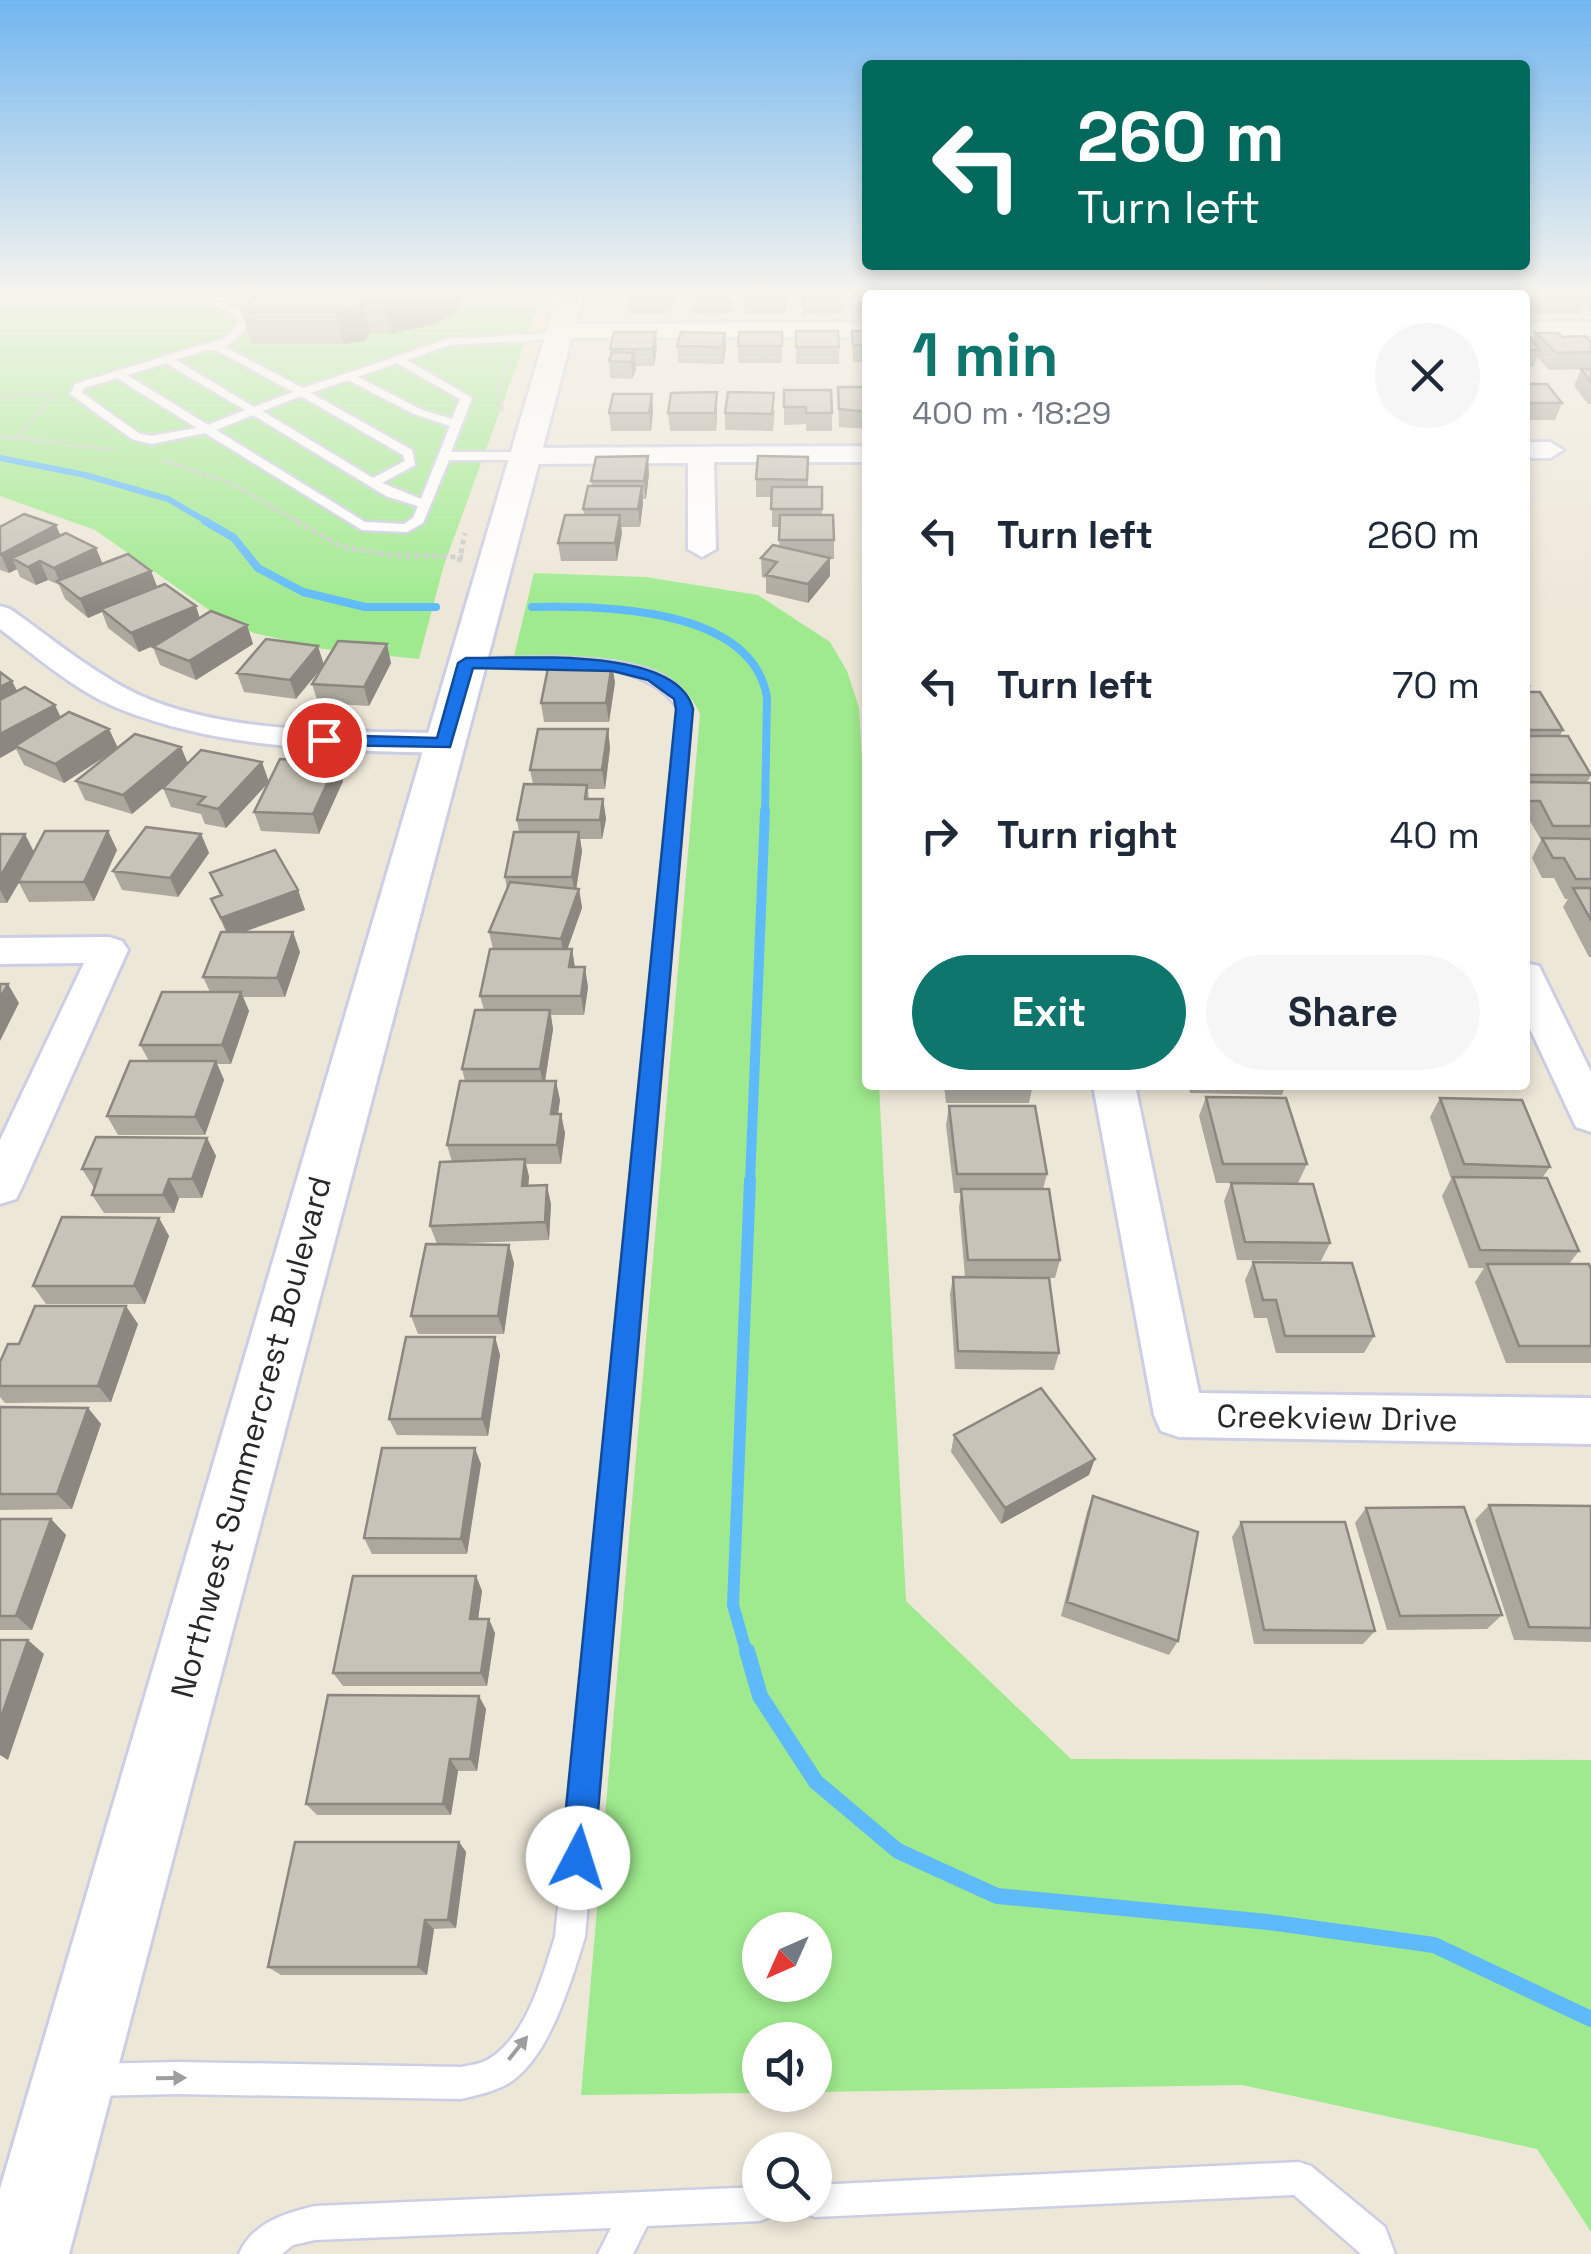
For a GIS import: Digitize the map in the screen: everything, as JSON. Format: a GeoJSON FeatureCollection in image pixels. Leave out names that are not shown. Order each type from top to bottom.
{"type":"FeatureCollection","features":[{"type":"Feature","properties":{"kind":"street","name":"Northwest Summercrest Boulevard"},"geometry":{"type":"LineString","coordinates":[[25,2254],[524,456],[530,400]]}},
{"type":"Feature","properties":{"kind":"street"},"geometry":{"type":"LineString","coordinates":[[701,454],[702,549]]}},
{"type":"Feature","properties":{"kind":"street"},"geometry":{"type":"LineString","coordinates":[[524,456],[862,454]]}},
{"type":"Feature","properties":{"kind":"street"},"geometry":{"type":"LineString","coordinates":[[5,622],[129,702],[212,727],[324,740],[444,743]]}},
{"type":"Feature","properties":{"kind":"street"},"geometry":{"type":"LineString","coordinates":[[0,951],[109,950],[0,1188]]}},
{"type":"Feature","properties":{"kind":"street"},"geometry":{"type":"LineString","coordinates":[[1530,984],[1579,1064],[1591,1116]]}},
{"type":"Feature","properties":{"kind":"street","name":"Creekview Drive"},"geometry":{"type":"LineString","coordinates":[[1115,1090],[1179,1415],[1591,1422]]}},
{"type":"Feature","properties":{"kind":"lane"},"geometry":{"type":"LineString","coordinates":[[85,400],[136,436],[151,440],[207,429],[282,400]]}},
{"type":"Feature","properties":{"kind":"lane"},"geometry":{"type":"LineString","coordinates":[[161,400],[362,526],[407,528],[419,520],[465,400]]}},
{"type":"Feature","properties":{"kind":"lane"},"geometry":{"type":"LineString","coordinates":[[233,400],[400,498],[426,504]]}},
{"type":"Feature","properties":{"kind":"lane"},"geometry":{"type":"LineString","coordinates":[[316,400],[408,453],[411,462],[404,469],[372,482]]}},
{"type":"Feature","properties":{"kind":"lane"},"geometry":{"type":"LineString","coordinates":[[395,400],[456,424]]}},
{"type":"Feature","properties":{"kind":"lane"},"geometry":{"type":"LineString","coordinates":[[444,456],[524,456]]}},
{"type":"Feature","properties":{"kind":"lane"},"geometry":{"type":"LineString","coordinates":[[74,2080],[461,2083],[500,2071],[533,2030],[551,1994],[570,1937],[685,709],[682,696],[654,676],[476,624]]}},
{"type":"Feature","properties":{"kind":"lane"},"geometry":{"type":"LineString","coordinates":[[832,2200],[1299,2178],[1372,2240],[1378,2254]]}},
{"type":"Feature","properties":{"kind":"lane"},"geometry":{"type":"LineString","coordinates":[[256,2254],[285,2230],[315,2223],[742,2205]]}},
{"type":"Feature","properties":{"kind":"lane"},"geometry":{"type":"LineString","coordinates":[[616,2254],[638,2210]]}},
{"type":"Feature","properties":{"kind":"path"},"geometry":{"type":"LineString","coordinates":[[17,437],[49,400]]}},
{"type":"Feature","properties":{"kind":"path"},"geometry":{"type":"LineString","coordinates":[[154,458],[228,482],[342,546],[390,555],[457,556],[504,408],[501,400]]}},
{"type":"Feature","properties":{"kind":"path"},"geometry":{"type":"LineString","coordinates":[[0,436],[124,452]]}},
{"type":"Feature","properties":{"kind":"green space"},"geometry":{"type":"Polygon","coordinates":[[[0,400],[504,400],[443,568],[419,659],[323,649],[254,633],[219,617],[95,530],[0,496],[0,400]]]}},
{"type":"Feature","properties":{"kind":"green space"},"geometry":{"type":"Polygon","coordinates":[[[534,573],[646,577],[758,595],[830,642],[847,671],[859,708],[862,1090],[879,1090],[906,1601],[1071,1759],[1591,1760],[1591,2232],[1537,2149],[1242,2085],[832,2092],[832,2022],[742,2022],[742,2093],[581,2095],[700,714],[686,692],[667,677],[645,666],[619,660],[514,656],[534,573]]]}},
{"type":"Feature","properties":{"kind":"building"},"geometry":{"type":"Polygon","coordinates":[[[612,400],[651,400],[649,413],[609,413],[612,400]]]}},
{"type":"Feature","properties":{"kind":"building"},"geometry":{"type":"Polygon","coordinates":[[[670,400],[716,400],[715,413],[668,413],[670,400]]]}},
{"type":"Feature","properties":{"kind":"building"},"geometry":{"type":"Polygon","coordinates":[[[727,400],[773,400],[772,414],[725,413],[727,400]]]}},
{"type":"Feature","properties":{"kind":"building"},"geometry":{"type":"Polygon","coordinates":[[[784,400],[831,400],[832,413],[806,413],[806,407],[784,407],[784,400]]]}},
{"type":"Feature","properties":{"kind":"building"},"geometry":{"type":"Polygon","coordinates":[[[839,400],[862,400],[862,411],[839,409],[839,400]]]}},
{"type":"Feature","properties":{"kind":"building"},"geometry":{"type":"Polygon","coordinates":[[[1530,400],[1560,400],[1562,403],[1530,403],[1530,400]]]}},
{"type":"Feature","properties":{"kind":"building"},"geometry":{"type":"Polygon","coordinates":[[[648,456],[644,481],[591,481],[596,457],[648,456]]]}},
{"type":"Feature","properties":{"kind":"building"},"geometry":{"type":"Polygon","coordinates":[[[758,456],[808,457],[807,480],[756,479],[758,456]]]}},
{"type":"Feature","properties":{"kind":"building"},"geometry":{"type":"Polygon","coordinates":[[[588,486],[642,486],[638,509],[583,509],[588,486]]]}},
{"type":"Feature","properties":{"kind":"building"},"geometry":{"type":"Polygon","coordinates":[[[772,487],[822,487],[822,509],[771,509],[772,487]]]}},
{"type":"Feature","properties":{"kind":"building"},"geometry":{"type":"Polygon","coordinates":[[[24,514],[56,525],[0,555],[0,527],[24,514]]]}},
{"type":"Feature","properties":{"kind":"building"},"geometry":{"type":"Polygon","coordinates":[[[565,515],[620,515],[615,543],[558,543],[565,515]]]}},
{"type":"Feature","properties":{"kind":"building"},"geometry":{"type":"Polygon","coordinates":[[[780,515],[833,515],[834,540],[779,540],[780,515]]]}},
{"type":"Feature","properties":{"kind":"building"},"geometry":{"type":"Polygon","coordinates":[[[66,533],[96,548],[54,568],[40,561],[28,567],[12,558],[66,533]]]}},
{"type":"Feature","properties":{"kind":"building"},"geometry":{"type":"Polygon","coordinates":[[[773,545],[830,558],[808,584],[766,575],[777,562],[761,558],[773,545]]]}},
{"type":"Feature","properties":{"kind":"building"},"geometry":{"type":"Polygon","coordinates":[[[128,554],[151,571],[80,599],[57,581],[128,554]]]}},
{"type":"Feature","properties":{"kind":"building"},"geometry":{"type":"Polygon","coordinates":[[[165,584],[196,606],[131,633],[101,609],[165,584]]]}},
{"type":"Feature","properties":{"kind":"building"},"geometry":{"type":"Polygon","coordinates":[[[211,611],[247,625],[189,661],[153,647],[211,611]]]}},
{"type":"Feature","properties":{"kind":"building"},"geometry":{"type":"Polygon","coordinates":[[[266,639],[318,646],[290,680],[237,673],[266,639]]]}},
{"type":"Feature","properties":{"kind":"building"},"geometry":{"type":"Polygon","coordinates":[[[338,641],[387,644],[364,687],[312,684],[338,641]]]}},
{"type":"Feature","properties":{"kind":"building"},"geometry":{"type":"Polygon","coordinates":[[[549,663],[612,663],[606,703],[541,703],[549,663]]]}},
{"type":"Feature","properties":{"kind":"building"},"geometry":{"type":"Polygon","coordinates":[[[0,672],[12,681],[0,687],[0,672]]]}},
{"type":"Feature","properties":{"kind":"building"},"geometry":{"type":"Polygon","coordinates":[[[25,687],[55,705],[0,734],[0,700],[25,687]]]}},
{"type":"Feature","properties":{"kind":"building"},"geometry":{"type":"Polygon","coordinates":[[[1530,692],[1540,692],[1563,730],[1530,730],[1530,692]]]}},
{"type":"Feature","properties":{"kind":"building"},"geometry":{"type":"Polygon","coordinates":[[[69,712],[109,729],[55,764],[15,746],[69,712]]]}},
{"type":"Feature","properties":{"kind":"building"},"geometry":{"type":"Polygon","coordinates":[[[538,729],[608,729],[602,770],[530,770],[538,729]]]}},
{"type":"Feature","properties":{"kind":"building"},"geometry":{"type":"Polygon","coordinates":[[[135,734],[181,747],[123,795],[76,781],[135,734]]]}},
{"type":"Feature","properties":{"kind":"building"},"geometry":{"type":"Polygon","coordinates":[[[1530,736],[1568,736],[1591,775],[1530,775],[1530,736]]]}},
{"type":"Feature","properties":{"kind":"building"},"geometry":{"type":"Polygon","coordinates":[[[201,750],[262,762],[218,809],[198,804],[205,797],[163,788],[201,750]]]}},
{"type":"Feature","properties":{"kind":"building"},"geometry":{"type":"Polygon","coordinates":[[[280,759],[337,762],[313,814],[254,812],[280,759]]]}},
{"type":"Feature","properties":{"kind":"building"},"geometry":{"type":"Polygon","coordinates":[[[1530,782],[1591,783],[1591,826],[1553,826],[1540,801],[1530,801],[1530,782]]]}},
{"type":"Feature","properties":{"kind":"building"},"geometry":{"type":"Polygon","coordinates":[[[524,784],[587,785],[585,799],[603,799],[600,820],[517,820],[524,784]]]}},
{"type":"Feature","properties":{"kind":"building"},"geometry":{"type":"Polygon","coordinates":[[[146,827],[201,834],[170,878],[113,871],[146,827]]]}},
{"type":"Feature","properties":{"kind":"building"},"geometry":{"type":"Polygon","coordinates":[[[45,831],[108,831],[84,882],[18,882],[45,831]]]}},
{"type":"Feature","properties":{"kind":"building"},"geometry":{"type":"Polygon","coordinates":[[[514,832],[579,832],[572,877],[505,877],[514,832]]]}},
{"type":"Feature","properties":{"kind":"building"},"geometry":{"type":"Polygon","coordinates":[[[0,834],[25,834],[0,877],[0,834]]]}},
{"type":"Feature","properties":{"kind":"building"},"geometry":{"type":"Polygon","coordinates":[[[1542,838],[1591,839],[1591,879],[1576,879],[1564,858],[1553,858],[1542,838]]]}},
{"type":"Feature","properties":{"kind":"building"},"geometry":{"type":"Polygon","coordinates":[[[275,850],[298,890],[221,918],[211,899],[222,895],[210,873],[275,850]]]}},
{"type":"Feature","properties":{"kind":"building"},"geometry":{"type":"Polygon","coordinates":[[[510,882],[579,889],[561,939],[489,932],[510,882]]]}},
{"type":"Feature","properties":{"kind":"building"},"geometry":{"type":"Polygon","coordinates":[[[1573,888],[1591,888],[1591,920],[1573,888]]]}},
{"type":"Feature","properties":{"kind":"building"},"geometry":{"type":"Polygon","coordinates":[[[221,932],[293,932],[277,978],[203,977],[221,932]]]}},
{"type":"Feature","properties":{"kind":"building"},"geometry":{"type":"Polygon","coordinates":[[[490,949],[572,949],[569,967],[585,967],[581,996],[480,996],[490,949]]]}},
{"type":"Feature","properties":{"kind":"building"},"geometry":{"type":"Polygon","coordinates":[[[162,992],[241,992],[222,1045],[140,1045],[162,992]]]}},
{"type":"Feature","properties":{"kind":"building"},"geometry":{"type":"Polygon","coordinates":[[[475,1010],[550,1010],[540,1069],[462,1069],[475,1010]]]}},
{"type":"Feature","properties":{"kind":"building"},"geometry":{"type":"Polygon","coordinates":[[[130,1061],[216,1061],[195,1117],[107,1116],[130,1061]]]}},
{"type":"Feature","properties":{"kind":"building"},"geometry":{"type":"Polygon","coordinates":[[[460,1081],[556,1081],[551,1114],[561,1114],[557,1145],[447,1145],[460,1081]]]}},
{"type":"Feature","properties":{"kind":"building"},"geometry":{"type":"Polygon","coordinates":[[[1206,1097],[1286,1098],[1307,1164],[1223,1164],[1206,1097]]]}},
{"type":"Feature","properties":{"kind":"building"},"geometry":{"type":"Polygon","coordinates":[[[1440,1098],[1522,1100],[1550,1167],[1464,1164],[1440,1098]]]}},
{"type":"Feature","properties":{"kind":"building"},"geometry":{"type":"Polygon","coordinates":[[[949,1106],[1035,1106],[1047,1174],[957,1174],[949,1106]]]}},
{"type":"Feature","properties":{"kind":"building"},"geometry":{"type":"Polygon","coordinates":[[[96,1137],[207,1138],[192,1179],[169,1179],[163,1195],[92,1195],[101,1169],[82,1169],[96,1137]]]}},
{"type":"Feature","properties":{"kind":"building"},"geometry":{"type":"Polygon","coordinates":[[[525,1159],[522,1186],[547,1185],[545,1222],[430,1226],[440,1162],[525,1159]]]}},
{"type":"Feature","properties":{"kind":"building"},"geometry":{"type":"Polygon","coordinates":[[[1453,1177],[1547,1178],[1579,1251],[1480,1250],[1453,1177]]]}},
{"type":"Feature","properties":{"kind":"building"},"geometry":{"type":"Polygon","coordinates":[[[1231,1183],[1313,1184],[1330,1243],[1245,1242],[1231,1183]]]}},
{"type":"Feature","properties":{"kind":"building"},"geometry":{"type":"Polygon","coordinates":[[[961,1189],[1049,1189],[1060,1260],[968,1260],[961,1189]]]}},
{"type":"Feature","properties":{"kind":"building"},"geometry":{"type":"Polygon","coordinates":[[[62,1217],[159,1218],[134,1286],[33,1286],[62,1217]]]}},
{"type":"Feature","properties":{"kind":"building"},"geometry":{"type":"Polygon","coordinates":[[[426,1244],[509,1245],[498,1316],[411,1316],[426,1244]]]}},
{"type":"Feature","properties":{"kind":"building"},"geometry":{"type":"Polygon","coordinates":[[[1253,1262],[1352,1263],[1374,1336],[1285,1336],[1276,1300],[1263,1300],[1253,1262]]]}},
{"type":"Feature","properties":{"kind":"building"},"geometry":{"type":"Polygon","coordinates":[[[1487,1264],[1589,1264],[1591,1346],[1519,1346],[1487,1264]]]}},
{"type":"Feature","properties":{"kind":"building"},"geometry":{"type":"Polygon","coordinates":[[[953,1277],[1049,1278],[1059,1353],[958,1351],[953,1277]]]}},
{"type":"Feature","properties":{"kind":"building"},"geometry":{"type":"Polygon","coordinates":[[[35,1306],[126,1306],[98,1386],[0,1386],[0,1362],[8,1344],[19,1344],[35,1306]]]}},
{"type":"Feature","properties":{"kind":"building"},"geometry":{"type":"Polygon","coordinates":[[[406,1337],[495,1337],[482,1419],[389,1419],[406,1337]]]}},
{"type":"Feature","properties":{"kind":"building"},"geometry":{"type":"Polygon","coordinates":[[[1041,1388],[1095,1459],[1005,1508],[954,1435],[1041,1388]]]}},
{"type":"Feature","properties":{"kind":"building"},"geometry":{"type":"Polygon","coordinates":[[[0,1407],[88,1408],[57,1494],[0,1494],[0,1407]]]}},
{"type":"Feature","properties":{"kind":"building"},"geometry":{"type":"Polygon","coordinates":[[[382,1448],[475,1448],[461,1539],[364,1538],[382,1448]]]}},
{"type":"Feature","properties":{"kind":"building"},"geometry":{"type":"Polygon","coordinates":[[[1093,1496],[1198,1532],[1178,1641],[1067,1602],[1093,1496]]]}},
{"type":"Feature","properties":{"kind":"building"},"geometry":{"type":"Polygon","coordinates":[[[1489,1505],[1591,1506],[1591,1628],[1529,1627],[1489,1505]]]}},
{"type":"Feature","properties":{"kind":"building"},"geometry":{"type":"Polygon","coordinates":[[[1464,1507],[1502,1615],[1400,1616],[1366,1508],[1464,1507]]]}},
{"type":"Feature","properties":{"kind":"building"},"geometry":{"type":"Polygon","coordinates":[[[0,1519],[51,1519],[16,1616],[0,1616],[0,1519]]]}},
{"type":"Feature","properties":{"kind":"building"},"geometry":{"type":"Polygon","coordinates":[[[1241,1522],[1345,1522],[1375,1631],[1264,1630],[1241,1522]]]}},
{"type":"Feature","properties":{"kind":"building"},"geometry":{"type":"Polygon","coordinates":[[[353,1576],[476,1576],[470,1619],[489,1619],[481,1673],[333,1673],[353,1576]]]}},
{"type":"Feature","properties":{"kind":"building"},"geometry":{"type":"Polygon","coordinates":[[[0,1640],[28,1640],[0,1720],[0,1640]]]}},
{"type":"Feature","properties":{"kind":"building"},"geometry":{"type":"Polygon","coordinates":[[[328,1695],[479,1696],[470,1759],[450,1759],[443,1804],[306,1804],[328,1695]]]}},
{"type":"Feature","properties":{"kind":"building"},"geometry":{"type":"Polygon","coordinates":[[[295,1842],[459,1842],[448,1920],[425,1920],[418,1967],[268,1967],[295,1842]]]}},
{"type":"Feature","properties":{"kind":"waterway"},"geometry":{"type":"LineString","coordinates":[[0,458],[85,475],[168,499],[209,523]]}},
{"type":"Feature","properties":{"kind":"waterway"},"geometry":{"type":"LineString","coordinates":[[205,521],[234,538],[258,568],[303,592],[365,607],[436,607]]}},
{"type":"Feature","properties":{"kind":"waterway"},"geometry":{"type":"LineString","coordinates":[[532,607],[632,611],[704,628],[733,644],[755,667],[767,697],[765,813]]}},
{"type":"Feature","properties":{"kind":"waterway"},"geometry":{"type":"LineString","coordinates":[[750,1182],[765,811]]}},
{"type":"Feature","properties":{"kind":"waterway"},"geometry":{"type":"LineString","coordinates":[[747,1654],[733,1605],[750,1180]]}},
{"type":"Feature","properties":{"kind":"waterway"},"geometry":{"type":"LineString","coordinates":[[747,1651],[760,1696],[816,1782],[898,1851],[997,1896],[1268,1922],[1434,1945],[1591,2019]]}},
{"type":"Feature","properties":{"kind":"route"},"geometry":{"type":"LineString","coordinates":[[324,740],[444,743],[466,663],[614,666],[654,676],[682,696],[685,709],[578,1858]]}}]}
